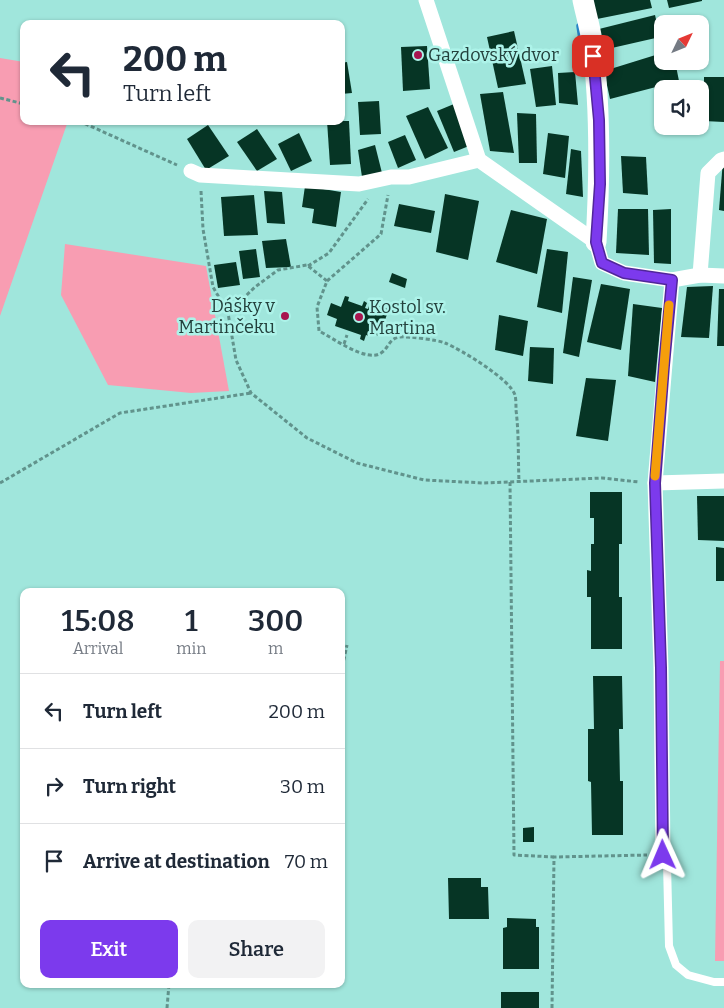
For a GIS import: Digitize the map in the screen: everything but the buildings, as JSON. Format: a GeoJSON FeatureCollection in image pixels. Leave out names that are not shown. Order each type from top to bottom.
{"type":"FeatureCollection","features":[{"type":"Feature","properties":{"kind":"street"},"geometry":{"type":"LineString","coordinates":[[426,0],[479,160],[596,242]]}},
{"type":"Feature","properties":{"kind":"street"},"geometry":{"type":"LineString","coordinates":[[583,0],[592,40],[599,120],[600,184],[596,242],[602,263],[624,273],[672,280],[700,275],[724,276]]}},
{"type":"Feature","properties":{"kind":"street"},"geometry":{"type":"LineString","coordinates":[[700,275],[708,173],[724,159]]}},
{"type":"Feature","properties":{"kind":"street"},"geometry":{"type":"LineString","coordinates":[[195,173],[359,184],[387,178],[409,178],[479,160]]}},
{"type":"Feature","properties":{"kind":"street"},"geometry":{"type":"LineString","coordinates":[[663,855],[661,668],[655,483],[672,280]]}},
{"type":"Feature","properties":{"kind":"street"},"geometry":{"type":"LineString","coordinates":[[655,483],[724,481]]}},
{"type":"Feature","properties":{"kind":"lane"},"geometry":{"type":"LineString","coordinates":[[663,855],[667,864],[669,946],[676,965],[688,976],[714,982],[724,982]]}},
{"type":"Feature","properties":{"kind":"path"},"geometry":{"type":"LineString","coordinates":[[0,98],[20,103]]}},
{"type":"Feature","properties":{"kind":"path"},"geometry":{"type":"LineString","coordinates":[[88,125],[195,173],[213,287],[228,313],[236,360],[251,393],[307,438],[357,463],[424,480],[484,484],[602,478],[655,483]]}},
{"type":"Feature","properties":{"kind":"path"},"geometry":{"type":"LineString","coordinates":[[228,313],[255,287],[278,270],[308,266],[329,253],[374,190],[387,178]]}},
{"type":"Feature","properties":{"kind":"path"},"geometry":{"type":"LineString","coordinates":[[387,178],[381,234],[327,281],[317,307],[319,331],[354,351],[369,356],[381,354],[391,340],[398,337],[409,336],[444,342],[491,370],[515,394],[518,422],[519,482]]}},
{"type":"Feature","properties":{"kind":"path"},"geometry":{"type":"LineString","coordinates":[[308,266],[327,281]]}},
{"type":"Feature","properties":{"kind":"path"},"geometry":{"type":"LineString","coordinates":[[344,344],[347,335]]}},
{"type":"Feature","properties":{"kind":"path"},"geometry":{"type":"LineString","coordinates":[[0,483],[120,414],[251,393]]}},
{"type":"Feature","properties":{"kind":"path"},"geometry":{"type":"LineString","coordinates":[[510,482],[514,855],[554,858],[663,855]]}},
{"type":"Feature","properties":{"kind":"path"},"geometry":{"type":"LineString","coordinates":[[345,654],[347,645]]}},
{"type":"Feature","properties":{"kind":"path"},"geometry":{"type":"LineString","coordinates":[[552,1008],[554,858]]}},
{"type":"Feature","properties":{"kind":"path"},"geometry":{"type":"LineString","coordinates":[[167,1008],[169,988]]}},
{"type":"Feature","properties":{"kind":"shaded area"},"geometry":{"type":"Polygon","coordinates":[[[0,58],[20,61],[20,125],[67,125],[0,316],[0,58]]]}},
{"type":"Feature","properties":{"kind":"shaded area"},"geometry":{"type":"Polygon","coordinates":[[[65,244],[206,266],[229,391],[191,393],[108,385],[61,295],[65,244]]]}},
{"type":"Feature","properties":{"kind":"shaded area"},"geometry":{"type":"Polygon","coordinates":[[[720,661],[724,661],[724,961],[715,961],[720,661]]]}},
{"type":"Feature","properties":{"kind":"waterway"},"geometry":{"type":"LineString","coordinates":[[579,26],[582,46]]}},
{"type":"Feature","properties":{"kind":"slow traffic"},"geometry":{"type":"LineString","coordinates":[[655,476],[669,305]]}},
{"type":"Feature","properties":{"kind":"place","name":"Gazdovský dvor"},"geometry":{"type":"Point","coordinates":[418,55]}},
{"type":"Feature","properties":{"kind":"place","name":"Dášky v Martinčeku"},"geometry":{"type":"Point","coordinates":[285,316]}},
{"type":"Feature","properties":{"kind":"place","name":"Kostol sv. Martina"},"geometry":{"type":"Point","coordinates":[359,317]}},
{"type":"Feature","properties":{"kind":"route"},"geometry":{"type":"LineString","coordinates":[[593,56],[599,120],[600,184],[596,242],[602,263],[624,273],[672,280],[655,483],[661,668],[663,855]]}}]}
